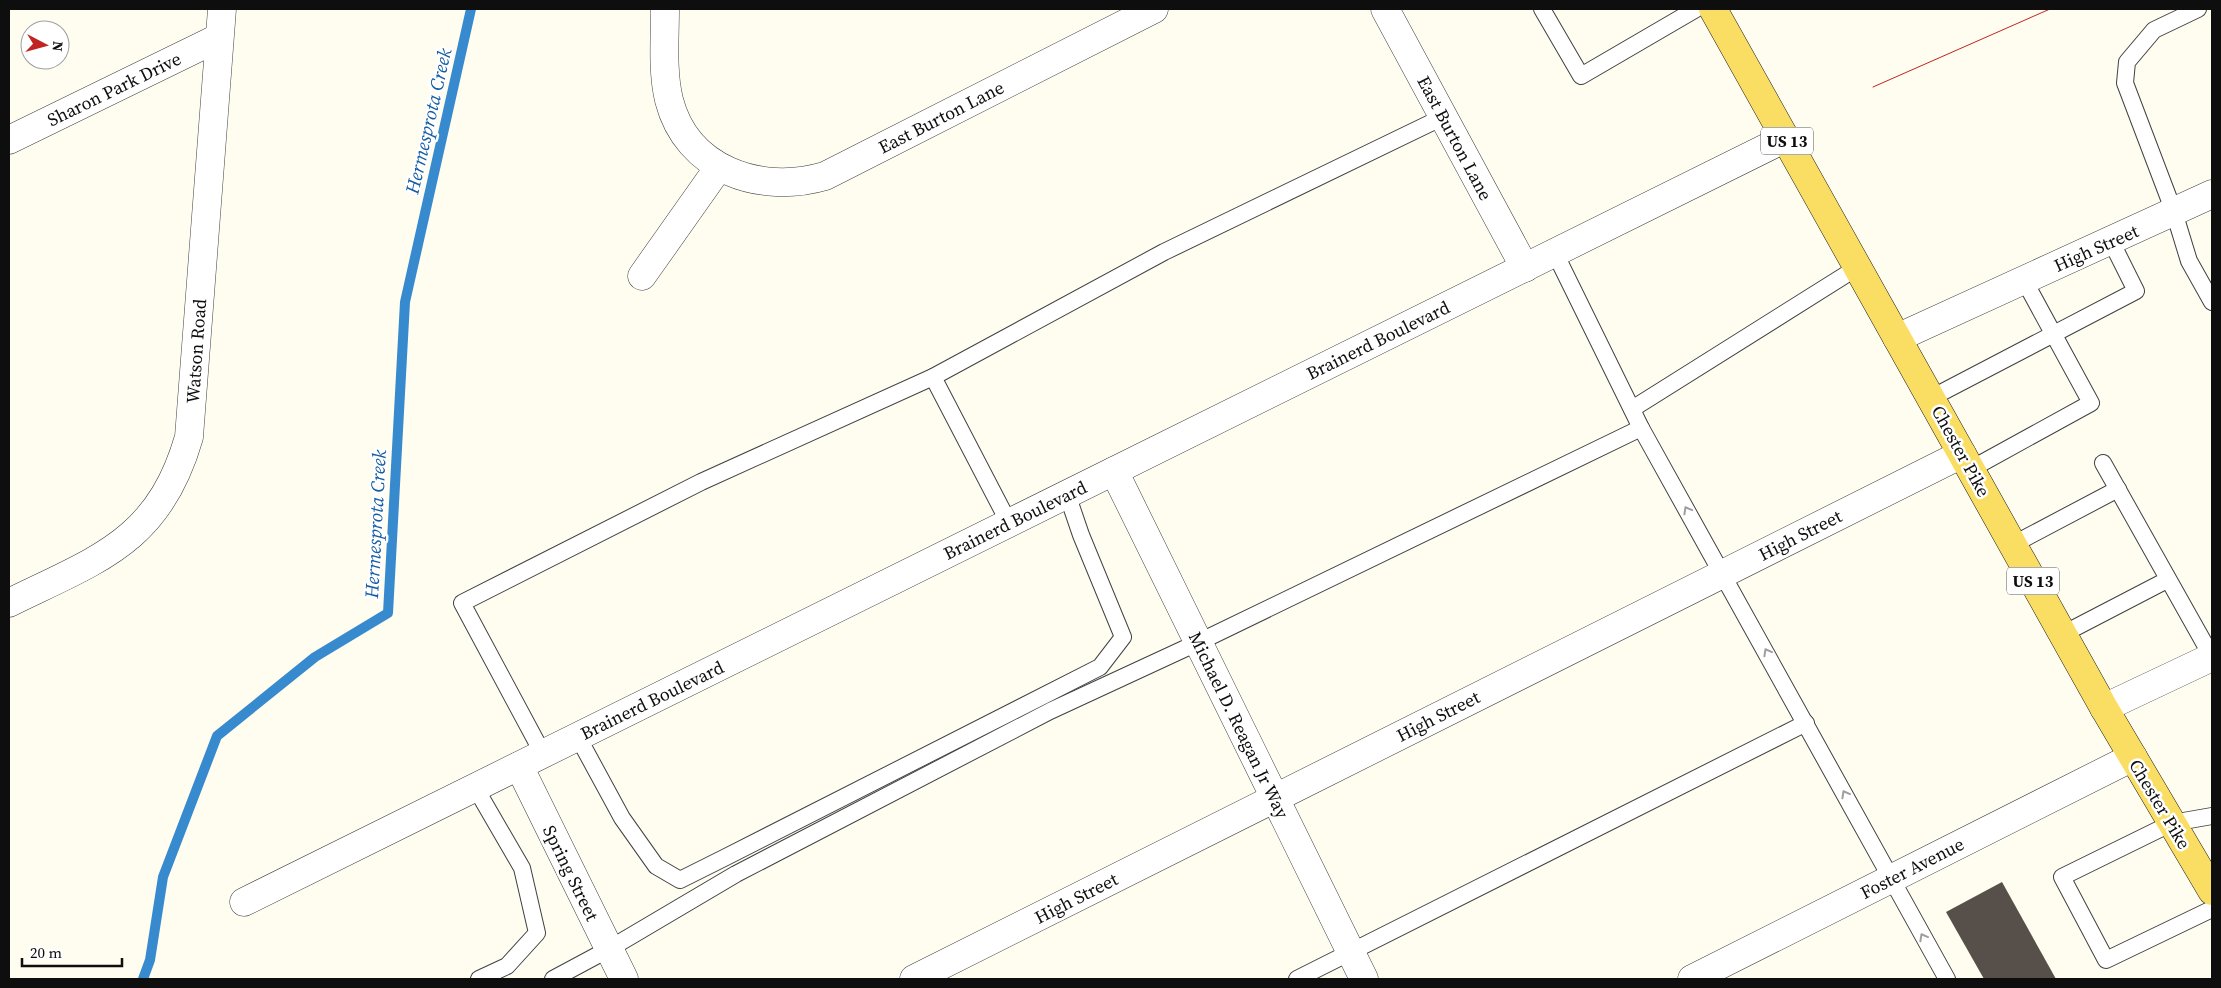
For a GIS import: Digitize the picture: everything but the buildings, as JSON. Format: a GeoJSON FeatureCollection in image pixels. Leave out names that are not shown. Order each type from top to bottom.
{"type":"FeatureCollection","features":[{"type":"Feature","properties":{"kind":"main road","name":"Chester Pike"},"geometry":{"type":"LineString","coordinates":[[1715,10],[2062,634],[2212,891]]}},
{"type":"Feature","properties":{"kind":"street","name":"Watson Road"},"geometry":{"type":"LineString","coordinates":[[9,603],[97,559],[132,536],[149,518],[163,497],[184,455],[189,437],[218,38],[222,9]]}},
{"type":"Feature","properties":{"kind":"street","name":"East Burton Lane"},"geometry":{"type":"LineString","coordinates":[[665,9],[664,71],[674,117],[692,146],[720,167],[754,181],[772,182],[807,181],[824,176],[1154,9]]}},
{"type":"Feature","properties":{"kind":"street","name":"East Burton Lane"},"geometry":{"type":"LineString","coordinates":[[1385,9],[1525,268]]}},
{"type":"Feature","properties":{"kind":"street","name":"Sharon Park Drive"},"geometry":{"type":"LineString","coordinates":[[9,140],[218,38]]}},
{"type":"Feature","properties":{"kind":"street","name":"Brainerd Boulevard"},"geometry":{"type":"LineString","coordinates":[[244,902],[1786,138]]}},
{"type":"Feature","properties":{"kind":"street"},"geometry":{"type":"LineString","coordinates":[[642,276],[720,167]]}},
{"type":"Feature","properties":{"kind":"street","name":"High Street"},"geometry":{"type":"LineString","coordinates":[[1897,338],[2212,194]]}},
{"type":"Feature","properties":{"kind":"street","name":"High Street"},"geometry":{"type":"LineString","coordinates":[[914,979],[1723,573],[1966,461]]}},
{"type":"Feature","properties":{"kind":"street","name":"Michael D. Reagan Jr Way"},"geometry":{"type":"LineString","coordinates":[[1114,471],[1364,979]]}},
{"type":"Feature","properties":{"kind":"street"},"geometry":{"type":"LineString","coordinates":[[2104,708],[2212,657]]}},
{"type":"Feature","properties":{"kind":"street","name":"Foster Avenue"},"geometry":{"type":"LineString","coordinates":[[1692,979],[2133,757]]}},
{"type":"Feature","properties":{"kind":"street","name":"Spring Street"},"geometry":{"type":"LineString","coordinates":[[519,766],[624,979]]}},
{"type":"Feature","properties":{"kind":"lane"},"geometry":{"type":"LineString","coordinates":[[1542,9],[1581,76],[1715,10]]}},
{"type":"Feature","properties":{"kind":"lane"},"geometry":{"type":"LineString","coordinates":[[2198,9],[2154,30],[2127,62],[2125,82],[2174,212],[2189,261],[2212,302]]}},
{"type":"Feature","properties":{"kind":"lane"},"geometry":{"type":"LineString","coordinates":[[543,754],[462,603],[701,482],[934,377],[1164,252],[1443,117]]}},
{"type":"Feature","properties":{"kind":"lane"},"geometry":{"type":"LineString","coordinates":[[1931,398],[2136,291],[2110,241]]}},
{"type":"Feature","properties":{"kind":"lane"},"geometry":{"type":"LineString","coordinates":[[1555,253],[1641,428],[1947,979]]}},
{"type":"Feature","properties":{"kind":"lane"},"geometry":{"type":"LineString","coordinates":[[1632,408],[1858,267]]}},
{"type":"Feature","properties":{"kind":"lane"},"geometry":{"type":"LineString","coordinates":[[1966,461],[2091,403],[2024,280]]}},
{"type":"Feature","properties":{"kind":"lane"},"geometry":{"type":"LineString","coordinates":[[934,377],[1009,523]]}},
{"type":"Feature","properties":{"kind":"lane"},"geometry":{"type":"LineString","coordinates":[[553,979],[609,949],[736,874],[1032,720],[1199,642],[1641,428]]}},
{"type":"Feature","properties":{"kind":"lane"},"geometry":{"type":"LineString","coordinates":[[2103,463],[2212,657]]}},
{"type":"Feature","properties":{"kind":"lane"},"geometry":{"type":"LineString","coordinates":[[2012,545],[2118,489]]}},
{"type":"Feature","properties":{"kind":"lane"},"geometry":{"type":"LineString","coordinates":[[578,736],[622,818],[656,866],[680,880],[1100,668],[1123,638],[1080,535],[1067,494]]}},
{"type":"Feature","properties":{"kind":"lane"},"geometry":{"type":"LineString","coordinates":[[2062,634],[2168,580]]}},
{"type":"Feature","properties":{"kind":"lane"},"geometry":{"type":"LineString","coordinates":[[1297,979],[1806,723]]}},
{"type":"Feature","properties":{"kind":"lane"},"geometry":{"type":"LineString","coordinates":[[475,788],[522,868],[537,932],[507,966],[479,979]]}},
{"type":"Feature","properties":{"kind":"lane"},"geometry":{"type":"LineString","coordinates":[[2212,816],[2172,823],[2062,877],[2106,960],[2212,909]]}},
{"type":"Feature","properties":{"kind":"waterway","name":"Hermesprota Creek"},"geometry":{"type":"LineString","coordinates":[[143,979],[150,960],[163,877],[217,736],[315,657],[388,613],[405,302],[471,9]]}},
{"type":"Feature","properties":{"kind":"tram line"},"geometry":{"type":"LineString","coordinates":[[1873,87],[2050,9]]}}]}
